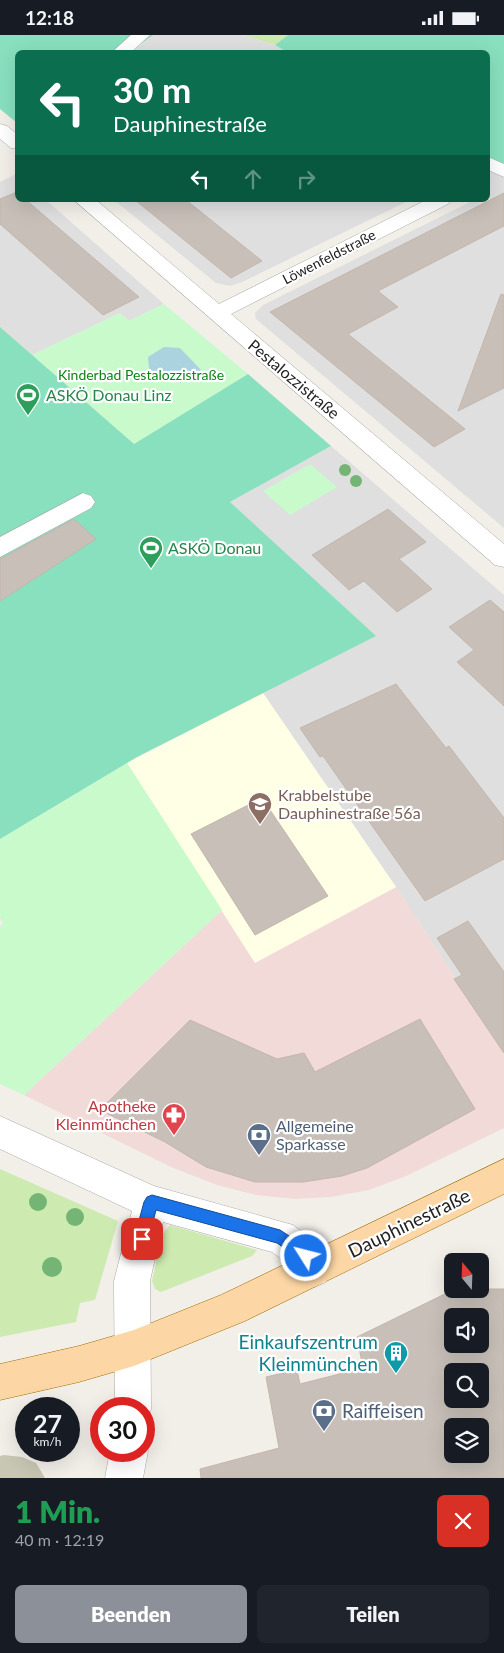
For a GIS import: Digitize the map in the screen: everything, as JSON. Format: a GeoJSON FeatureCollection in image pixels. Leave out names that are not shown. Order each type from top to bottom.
{"type":"FeatureCollection","features":[{"type":"Feature","properties":{"kind":"main road","name":"Dauphinestraße"},"geometry":{"type":"LineString","coordinates":[[0,1382],[79,1364],[134,1348],[232,1308],[314,1270],[504,1176]]}},
{"type":"Feature","properties":{"kind":"street"},"geometry":{"type":"LineString","coordinates":[[123,50],[142,35]]}},
{"type":"Feature","properties":{"kind":"street"},"geometry":{"type":"LineString","coordinates":[[15,122],[0,129],[15,142]]}},
{"type":"Feature","properties":{"kind":"street"},"geometry":{"type":"LineString","coordinates":[[490,164],[504,171]]}},
{"type":"Feature","properties":{"kind":"street","name":"Pestalozzistraße"},"geometry":{"type":"LineString","coordinates":[[86,202],[504,558]]}},
{"type":"Feature","properties":{"kind":"street","name":"Löwenfeldstraße"},"geometry":{"type":"LineString","coordinates":[[216,313],[438,202]]}},
{"type":"Feature","properties":{"kind":"street"},"geometry":{"type":"LineString","coordinates":[[0,548],[83,501]]}},
{"type":"Feature","properties":{"kind":"street"},"geometry":{"type":"LineString","coordinates":[[0,1132],[152,1202],[280,1237],[306,1256],[314,1270]]}},
{"type":"Feature","properties":{"kind":"street"},"geometry":{"type":"LineString","coordinates":[[133,1397],[134,1348],[130,1298],[132,1277],[152,1202]]}},
{"type":"Feature","properties":{"kind":"street"},"geometry":{"type":"LineString","coordinates":[[124,1478],[127,1462]]}},
{"type":"Feature","properties":{"kind":"shaded area"},"geometry":{"type":"Polygon","coordinates":[[[153,35],[243,35],[285,50],[134,50],[153,35]]]}},
{"type":"Feature","properties":{"kind":"shaded area"},"geometry":{"type":"Polygon","coordinates":[[[490,158],[504,165],[504,528],[256,319],[255,313],[263,305],[470,202],[490,202],[490,158]]]}},
{"type":"Feature","properties":{"kind":"shaded area"},"geometry":{"type":"Polygon","coordinates":[[[15,174],[15,202],[48,202],[164,304],[129,321],[120,313],[32,355],[0,327],[0,182],[15,174]]]}},
{"type":"Feature","properties":{"kind":"shaded area"},"geometry":{"type":"Polygon","coordinates":[[[116,202],[406,202],[242,282],[230,286],[216,283],[116,202]]]}},
{"type":"Feature","properties":{"kind":"shaded area"},"geometry":{"type":"Polygon","coordinates":[[[331,446],[504,595],[504,1053],[396,887],[263,693],[375,636],[230,502],[331,446]]]}},
{"type":"Feature","properties":{"kind":"shaded area","name":"Krabbelstube Dauphinestraße 56a"},"geometry":{"type":"Polygon","coordinates":[[[263,693],[396,887],[255,963],[127,763],[263,693]]]}},
{"type":"Feature","properties":{"kind":"shaded area"},"geometry":{"type":"Polygon","coordinates":[[[396,887],[504,1053],[504,1128],[406,1176],[369,1190],[331,1197],[295,1199],[256,1195],[217,1185],[171,1167],[24,1095],[222,910],[256,962],[396,887]]]}},
{"type":"Feature","properties":{"kind":"shaded area"},"geometry":{"type":"Polygon","coordinates":[[[0,1456],[15,1456],[15,1462],[36,1463],[45,1478],[0,1478],[0,1456]]]}},
{"type":"Feature","properties":{"kind":"green space"},"geometry":{"type":"Polygon","coordinates":[[[0,35],[153,35],[133,50],[15,50],[15,121],[0,109],[0,35]]]}},
{"type":"Feature","properties":{"kind":"green space"},"geometry":{"type":"Polygon","coordinates":[[[243,35],[288,35],[275,45],[243,35]]]}},
{"type":"Feature","properties":{"kind":"green space"},"geometry":{"type":"Polygon","coordinates":[[[288,35],[504,35],[504,165],[490,158],[490,50],[284,50],[275,45],[288,35]]]}},
{"type":"Feature","properties":{"kind":"green space","name":"Kinderbad Pestalozzistraße"},"geometry":{"type":"Polygon","coordinates":[[[164,304],[248,374],[134,444],[32,355],[120,313],[129,321],[164,304]]]}},
{"type":"Feature","properties":{"kind":"green space","name":"ASKÖ Donau"},"geometry":{"type":"Polygon","coordinates":[[[0,327],[134,444],[248,374],[331,446],[230,502],[376,636],[137,757],[0,839],[0,327]]]}},
{"type":"Feature","properties":{"kind":"green space"},"geometry":{"type":"Polygon","coordinates":[[[310,464],[337,487],[290,515],[263,491],[310,464]]]}},
{"type":"Feature","properties":{"kind":"green space"},"geometry":{"type":"Polygon","coordinates":[[[127,763],[222,910],[24,1095],[0,1084],[0,927],[3,923],[0,918],[0,839],[127,763]]]}},
{"type":"Feature","properties":{"kind":"green space"},"geometry":{"type":"Polygon","coordinates":[[[0,1169],[118,1221],[95,1300],[80,1303],[76,1322],[0,1337],[0,1169]]]}},
{"type":"Feature","properties":{"kind":"green space"},"geometry":{"type":"Polygon","coordinates":[[[170,1225],[257,1250],[252,1256],[161,1292],[155,1289],[152,1281],[162,1235],[170,1225]]]}},
{"type":"Feature","properties":{"kind":"water"},"geometry":{"type":"Polygon","coordinates":[[[164,347],[180,348],[201,370],[180,383],[149,369],[148,357],[164,347]]]}},
{"type":"Feature","properties":{"kind":"building"},"geometry":{"type":"Polygon","coordinates":[[[15,193],[15,202],[28,202],[139,297],[103,315],[0,224],[0,199],[15,193]]]}},
{"type":"Feature","properties":{"kind":"building"},"geometry":{"type":"Polygon","coordinates":[[[504,193],[504,226],[378,291],[398,307],[348,334],[465,429],[434,447],[270,312],[486,202],[490,202],[490,200],[504,193]]]}},
{"type":"Feature","properties":{"kind":"building"},"geometry":{"type":"Polygon","coordinates":[[[137,202],[188,202],[262,261],[231,278],[137,202]]]}},
{"type":"Feature","properties":{"kind":"building"},"geometry":{"type":"Polygon","coordinates":[[[501,294],[504,295],[504,388],[458,411],[501,294]]]}},
{"type":"Feature","properties":{"kind":"building"},"geometry":{"type":"Polygon","coordinates":[[[388,509],[426,542],[399,559],[432,589],[397,612],[364,581],[349,590],[312,555],[388,509]]]}},
{"type":"Feature","properties":{"kind":"building"},"geometry":{"type":"Polygon","coordinates":[[[74,519],[96,539],[0,601],[0,559],[74,519]]]}},
{"type":"Feature","properties":{"kind":"building"},"geometry":{"type":"Polygon","coordinates":[[[490,600],[504,612],[504,706],[457,662],[474,650],[449,627],[490,600]]]}},
{"type":"Feature","properties":{"kind":"building"},"geometry":{"type":"Polygon","coordinates":[[[396,684],[446,748],[449,746],[504,818],[504,859],[425,901],[323,756],[320,757],[300,728],[396,684]]]}},
{"type":"Feature","properties":{"kind":"building"},"geometry":{"type":"Polygon","coordinates":[[[262,798],[328,896],[255,935],[191,834],[262,798]]]}},
{"type":"Feature","properties":{"kind":"building"},"geometry":{"type":"Polygon","coordinates":[[[468,921],[504,972],[504,1053],[454,979],[462,975],[437,938],[468,921]]]}},
{"type":"Feature","properties":{"kind":"building"},"geometry":{"type":"Polygon","coordinates":[[[420,1019],[475,1109],[367,1168],[342,1176],[303,1182],[255,1182],[206,1167],[165,1142],[100,1110],[190,1020],[277,1059],[304,1053],[315,1072],[420,1019]]]}},
{"type":"Feature","properties":{"kind":"building","name":"Einkaufszentrum Kleinmünchen"},"geometry":{"type":"Polygon","coordinates":[[[489,1289],[504,1289],[504,1478],[201,1478],[200,1469],[279,1448],[266,1377],[297,1370],[300,1384],[363,1368],[357,1337],[444,1294],[444,1298],[489,1298],[489,1289]]]}},
{"type":"Feature","properties":{"kind":"place","name":"ASKÖ Donau Linz"},"geometry":{"type":"Point","coordinates":[28,416]}},
{"type":"Feature","properties":{"kind":"place","name":"ASKÖ Donau"},"geometry":{"type":"Point","coordinates":[151,569]}},
{"type":"Feature","properties":{"kind":"place","name":"Krabbelstube Dauphinestraße 56a"},"geometry":{"type":"Point","coordinates":[260,825]}},
{"type":"Feature","properties":{"kind":"place","name":"Apotheke Kleinmünchen"},"geometry":{"type":"Point","coordinates":[174,1136]}},
{"type":"Feature","properties":{"kind":"place","name":"Allgemeine Sparkasse"},"geometry":{"type":"Point","coordinates":[259,1156]}},
{"type":"Feature","properties":{"kind":"place","name":"Einkaufszentrum Kleinmünchen"},"geometry":{"type":"Point","coordinates":[396,1374]}},
{"type":"Feature","properties":{"kind":"place","name":"Raiffeisen"},"geometry":{"type":"Point","coordinates":[324,1432]}},
{"type":"Feature","properties":{"kind":"route"},"geometry":{"type":"LineString","coordinates":[[142,1239],[152,1202],[258,1229],[280,1237],[306,1256]]}}]}
